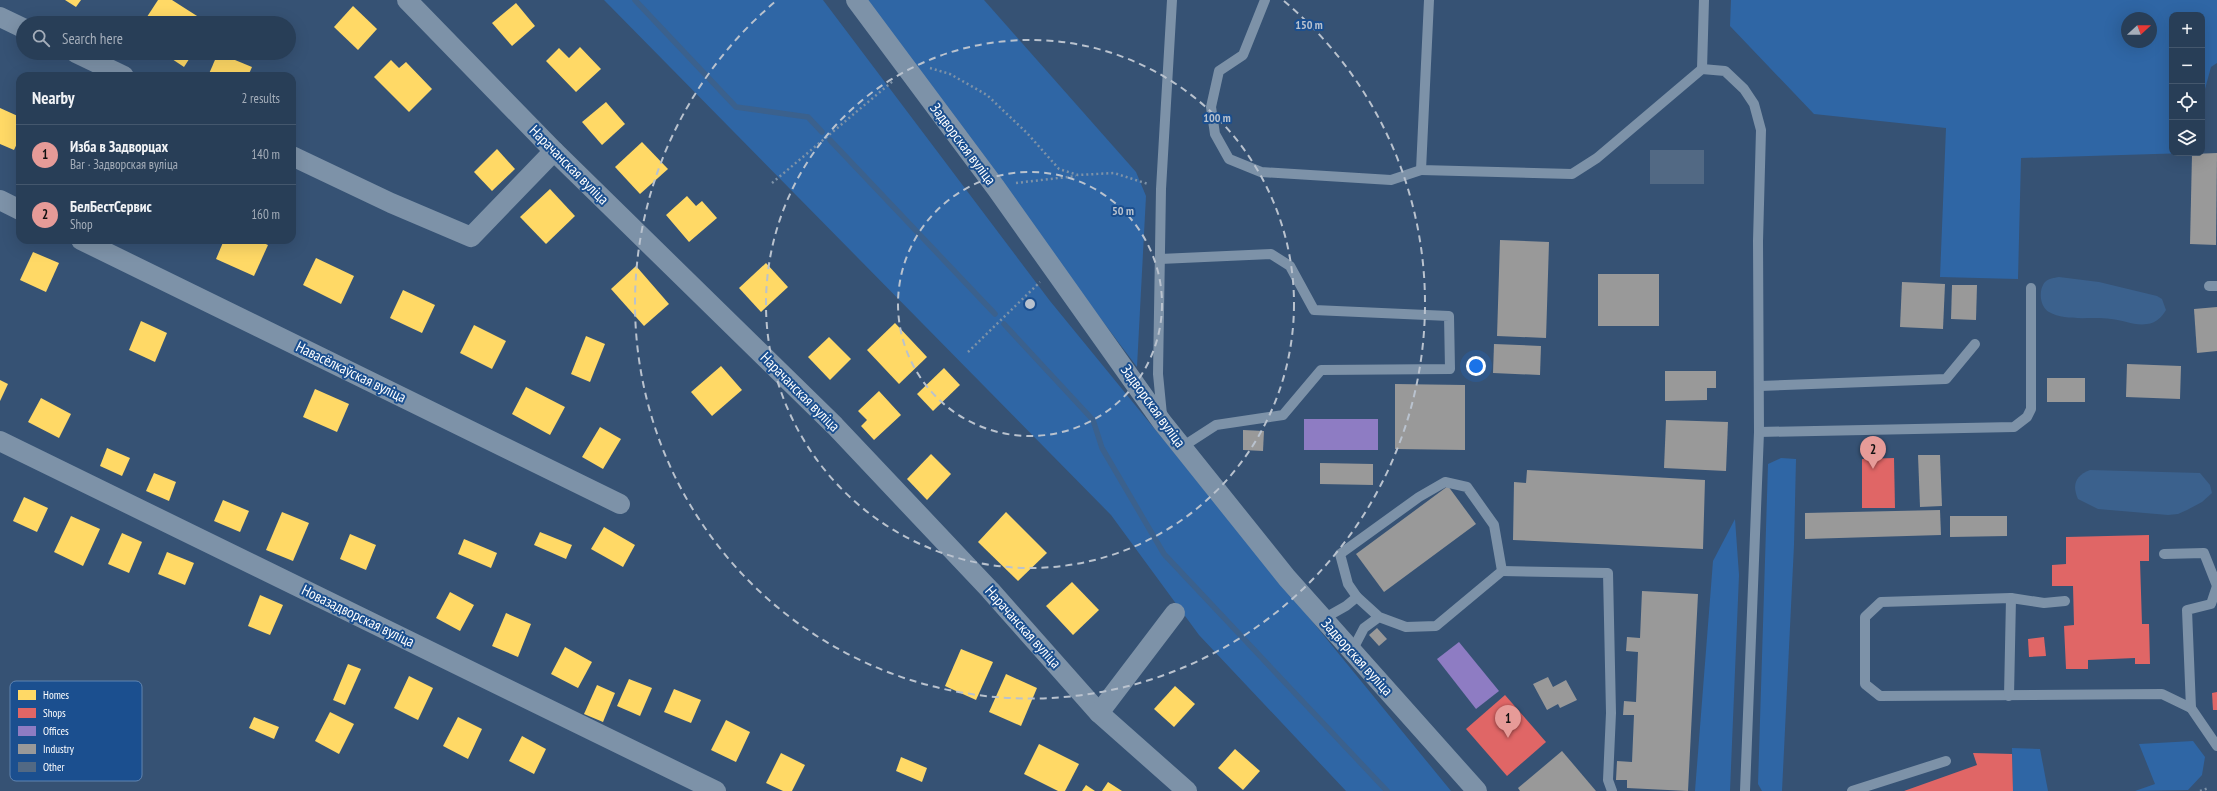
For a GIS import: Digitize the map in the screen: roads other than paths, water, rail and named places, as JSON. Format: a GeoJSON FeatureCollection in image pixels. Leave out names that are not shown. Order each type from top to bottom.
{"type":"FeatureCollection","features":[{"type":"Feature","properties":{"kind":"street","name":"Нарачанская вуліца"},"geometry":{"type":"LineString","coordinates":[[407,0],[554,151],[835,426],[990,590],[1099,713],[1186,791]]}},
{"type":"Feature","properties":{"kind":"street","name":"Задворская вуліца"},"geometry":{"type":"LineString","coordinates":[[856,0],[996,188],[1162,422],[1287,578],[1477,791]]}},
{"type":"Feature","properties":{"kind":"street"},"geometry":{"type":"LineString","coordinates":[[0,17],[16,25]]}},
{"type":"Feature","properties":{"kind":"street"},"geometry":{"type":"LineString","coordinates":[[91,60],[116,72]]}},
{"type":"Feature","properties":{"kind":"street"},"geometry":{"type":"LineString","coordinates":[[296,158],[391,203],[471,238],[554,151]]}},
{"type":"Feature","properties":{"kind":"street"},"geometry":{"type":"LineString","coordinates":[[0,200],[16,208]]}},
{"type":"Feature","properties":{"kind":"street","name":"Навасёлкаўская вуліца"},"geometry":{"type":"LineString","coordinates":[[89,244],[620,504]]}},
{"type":"Feature","properties":{"kind":"street","name":"Новазадворская вуліца"},"geometry":{"type":"LineString","coordinates":[[0,441],[716,791]]}},
{"type":"Feature","properties":{"kind":"street"},"geometry":{"type":"LineString","coordinates":[[1099,713],[1174,613]]}},
{"type":"Feature","properties":{"kind":"lane"},"geometry":{"type":"LineString","coordinates":[[1162,422],[1158,374],[1161,189],[1172,0]]}},
{"type":"Feature","properties":{"kind":"lane"},"geometry":{"type":"LineString","coordinates":[[1265,0],[1243,55],[1219,71],[1211,107],[1215,134],[1229,159],[1261,172],[1391,180],[1421,170],[1572,174],[1597,158],[1702,69],[1725,71],[1744,89],[1754,104],[1761,130],[1758,240],[1760,386],[1745,791]]}},
{"type":"Feature","properties":{"kind":"lane"},"geometry":{"type":"LineString","coordinates":[[1421,170],[1429,0]]}},
{"type":"Feature","properties":{"kind":"lane"},"geometry":{"type":"LineString","coordinates":[[1702,69],[1704,0]]}},
{"type":"Feature","properties":{"kind":"lane"},"geometry":{"type":"LineString","coordinates":[[1160,258],[1271,254],[1290,266],[1314,310],[1450,316],[1450,369],[1321,370],[1283,415],[1216,425],[1182,447]]}},
{"type":"Feature","properties":{"kind":"lane"},"geometry":{"type":"LineString","coordinates":[[1759,432],[2014,427],[2027,416],[2030,409],[2032,288]]}},
{"type":"Feature","properties":{"kind":"lane"},"geometry":{"type":"LineString","coordinates":[[1760,386],[1946,379],[1975,344]]}},
{"type":"Feature","properties":{"kind":"lane"},"geometry":{"type":"LineString","coordinates":[[1502,571],[1494,524],[1467,487],[1445,482],[1419,497],[1340,554],[1348,584],[1357,597],[1379,617],[1406,627],[1436,626],[1502,571],[1608,573],[1611,713],[1608,780],[1612,791]]}},
{"type":"Feature","properties":{"kind":"lane"},"geometry":{"type":"LineString","coordinates":[[2164,554],[2204,553],[2217,586],[2211,604],[2187,610],[2191,708]]}},
{"type":"Feature","properties":{"kind":"lane"},"geometry":{"type":"LineString","coordinates":[[1323,619],[1346,606],[1357,597]]}},
{"type":"Feature","properties":{"kind":"lane"},"geometry":{"type":"LineString","coordinates":[[2009,696],[2011,598]]}},
{"type":"Feature","properties":{"kind":"lane"},"geometry":{"type":"LineString","coordinates":[[2065,601],[2044,603],[2011,598],[1881,602],[1865,617],[1865,684],[1880,696],[2162,694],[2191,708],[2217,746]]}},
{"type":"Feature","properties":{"kind":"lane"},"geometry":{"type":"LineString","coordinates":[[1352,651],[1364,628],[1379,617]]}},
{"type":"Feature","properties":{"kind":"lane"},"geometry":{"type":"LineString","coordinates":[[1852,791],[1946,761]]}},
{"type":"Feature","properties":{"kind":"waterway"},"geometry":{"type":"LineString","coordinates":[[635,0],[736,107],[808,117],[822,132]]}},
{"type":"Feature","properties":{"kind":"waterway"},"geometry":{"type":"LineString","coordinates":[[830,140],[995,314]]}},
{"type":"Feature","properties":{"kind":"waterway"},"geometry":{"type":"LineString","coordinates":[[1004,324],[1093,420],[1102,448],[1164,554],[1387,791]]}},
{"type":"Feature","properties":{"kind":"place","name":"БелБестСервис"},"geometry":{"type":"Point","coordinates":[1873,469]}},
{"type":"Feature","properties":{"kind":"place","name":"Изба в Задворцах"},"geometry":{"type":"Point","coordinates":[1508,738]}}]}
